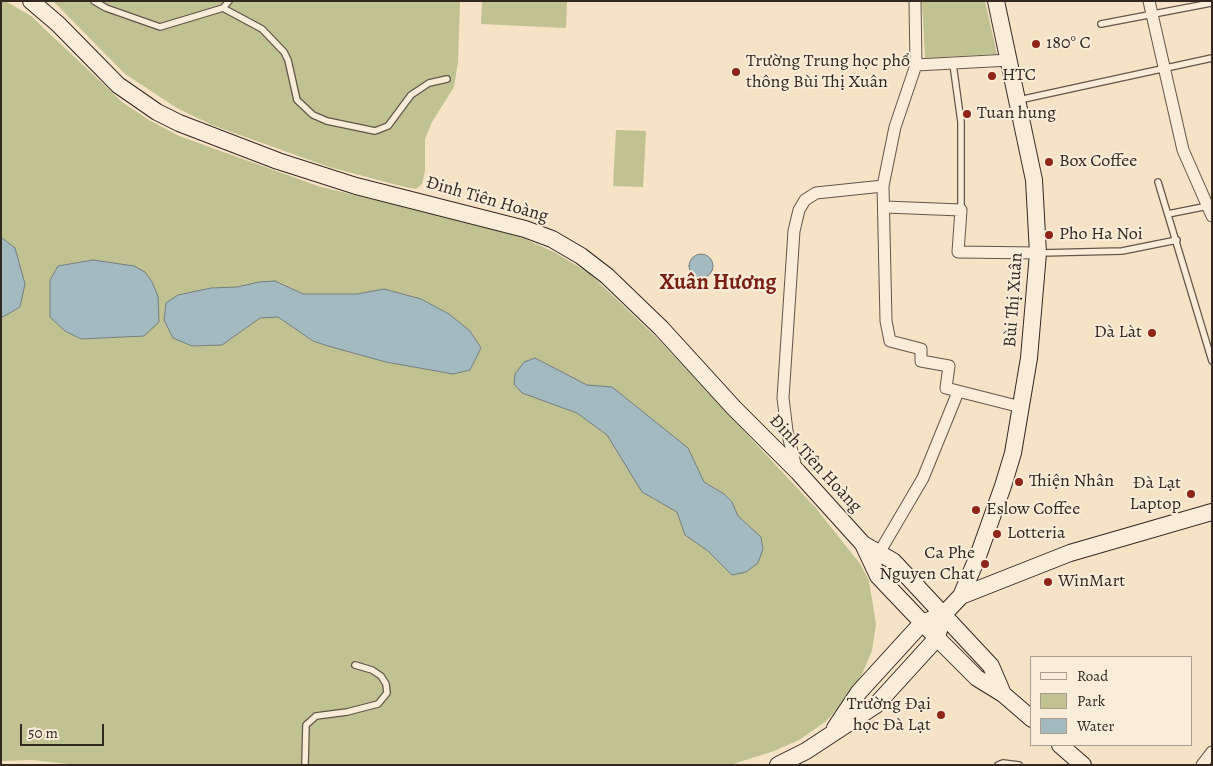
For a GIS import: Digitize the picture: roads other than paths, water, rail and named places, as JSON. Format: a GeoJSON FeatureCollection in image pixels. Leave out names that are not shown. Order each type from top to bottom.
{"type":"FeatureCollection","features":[{"type":"Feature","properties":{"kind":"main road","name":"Đinh Tiên Hoàng"},"geometry":{"type":"LineString","coordinates":[[31,1],[58,24],[118,85],[157,112],[179,123],[244,148],[356,186],[526,229],[552,239],[582,256],[607,276],[661,328],[734,408],[798,472],[863,544],[878,576],[937,638],[977,678],[1003,694]]}},
{"type":"Feature","properties":{"kind":"main road","name":"Bùi Thị Xuân"},"geometry":{"type":"LineString","coordinates":[[961,596],[1004,486],[1013,453],[1032,329],[1038,253],[1034,180],[1019,100],[996,1]]}},
{"type":"Feature","properties":{"kind":"main road"},"geometry":{"type":"LineString","coordinates":[[778,765],[829,736],[876,705],[937,638],[944,615],[961,596],[1070,553],[1212,512]]}},
{"type":"Feature","properties":{"kind":"main road","name":"Đinh Tiên Hoàng"},"geometry":{"type":"LineString","coordinates":[[863,544],[893,561],[944,615],[991,666],[1003,694]]}},
{"type":"Feature","properties":{"kind":"main road"},"geometry":{"type":"LineString","coordinates":[[829,736],[860,692],[922,622],[944,615]]}},
{"type":"Feature","properties":{"kind":"main road"},"geometry":{"type":"LineString","coordinates":[[1003,694],[1030,718]]}},
{"type":"Feature","properties":{"kind":"main road"},"geometry":{"type":"LineString","coordinates":[[1061,746],[1083,765]]}},
{"type":"Feature","properties":{"kind":"street"},"geometry":{"type":"LineString","coordinates":[[915,1],[916,65],[898,113],[883,186],[885,207],[886,321],[890,341],[922,349],[921,361],[949,366],[946,388],[1021,407]]}},
{"type":"Feature","properties":{"kind":"street"},"geometry":{"type":"LineString","coordinates":[[1149,1],[1183,150],[1210,211]]}},
{"type":"Feature","properties":{"kind":"street"},"geometry":{"type":"LineString","coordinates":[[916,65],[1010,60]]}},
{"type":"Feature","properties":{"kind":"street"},"geometry":{"type":"LineString","coordinates":[[798,472],[787,431],[783,398],[794,231],[799,210],[805,200],[816,193],[883,186]]}},
{"type":"Feature","properties":{"kind":"street"},"geometry":{"type":"LineString","coordinates":[[885,207],[961,210],[958,252],[1038,253]]}},
{"type":"Feature","properties":{"kind":"street"},"geometry":{"type":"LineString","coordinates":[[879,553],[923,478],[958,392]]}},
{"type":"Feature","properties":{"kind":"street"},"geometry":{"type":"LineString","coordinates":[[1202,765],[1212,752]]}},
{"type":"Feature","properties":{"kind":"lane"},"geometry":{"type":"LineString","coordinates":[[94,1],[114,11],[160,27],[223,8],[229,1]]}},
{"type":"Feature","properties":{"kind":"lane"},"geometry":{"type":"LineString","coordinates":[[1101,24],[1211,4]]}},
{"type":"Feature","properties":{"kind":"lane"},"geometry":{"type":"LineString","coordinates":[[223,8],[251,21],[276,42],[288,60],[297,100],[313,115],[327,121],[375,131],[388,126],[411,94],[429,83],[447,79]]}},
{"type":"Feature","properties":{"kind":"lane"},"geometry":{"type":"LineString","coordinates":[[1019,100],[1212,58]]}},
{"type":"Feature","properties":{"kind":"lane"},"geometry":{"type":"LineString","coordinates":[[953,64],[961,122],[961,210]]}},
{"type":"Feature","properties":{"kind":"lane"},"geometry":{"type":"LineString","coordinates":[[1158,182],[1212,360]]}},
{"type":"Feature","properties":{"kind":"lane"},"geometry":{"type":"LineString","coordinates":[[1168,214],[1210,211]]}},
{"type":"Feature","properties":{"kind":"lane"},"geometry":{"type":"LineString","coordinates":[[1038,253],[1122,251],[1177,240]]}},
{"type":"Feature","properties":{"kind":"lane"},"geometry":{"type":"LineString","coordinates":[[305,765],[306,725],[316,716],[347,712],[378,704],[387,693],[386,684],[381,676],[372,670],[355,665]]}},
{"type":"Feature","properties":{"kind":"lane"},"geometry":{"type":"LineString","coordinates":[[998,765],[1002,763],[1019,765]]}},
{"type":"Feature","properties":{"kind":"water"},"geometry":{"type":"Polygon","coordinates":[[[1,237],[15,248],[25,284],[20,307],[1,318],[1,237]]]}},
{"type":"Feature","properties":{"kind":"water"},"geometry":{"type":"Polygon","coordinates":[[[701,254],[706,255],[712,261],[712,271],[706,277],[701,278],[696,277],[690,271],[689,266],[690,261],[696,255],[701,254]]]}},
{"type":"Feature","properties":{"kind":"water"},"geometry":{"type":"Polygon","coordinates":[[[93,260],[134,266],[145,272],[152,282],[158,296],[159,322],[144,336],[81,339],[65,331],[50,317],[50,280],[58,266],[93,260]]]}},
{"type":"Feature","properties":{"kind":"water"},"geometry":{"type":"Polygon","coordinates":[[[275,281],[303,294],[357,294],[384,289],[421,299],[449,314],[470,331],[481,348],[470,370],[453,374],[386,362],[328,346],[313,341],[278,317],[260,318],[222,345],[192,346],[173,338],[164,320],[166,303],[178,295],[211,288],[237,287],[259,282],[275,281]]]}},
{"type":"Feature","properties":{"kind":"water"},"geometry":{"type":"Polygon","coordinates":[[[535,358],[587,385],[612,387],[688,448],[704,482],[724,494],[732,502],[738,516],[761,537],[763,549],[758,563],[746,572],[732,575],[708,551],[685,535],[677,512],[642,492],[607,435],[577,413],[522,393],[514,384],[515,374],[524,362],[535,358]]]}},
{"type":"Feature","properties":{"kind":"place","name":"180° C"},"geometry":{"type":"Point","coordinates":[1036,44]}},
{"type":"Feature","properties":{"kind":"place","name":"Trường Trung học phổ thông Bùi Thị Xuân"},"geometry":{"type":"Point","coordinates":[736,72]}},
{"type":"Feature","properties":{"kind":"place","name":"HTC"},"geometry":{"type":"Point","coordinates":[992,76]}},
{"type":"Feature","properties":{"kind":"place","name":"Tuan hung"},"geometry":{"type":"Point","coordinates":[967,114]}},
{"type":"Feature","properties":{"kind":"place","name":"Box Coffee"},"geometry":{"type":"Point","coordinates":[1049,162]}},
{"type":"Feature","properties":{"kind":"place","name":"Pho Ha Noi"},"geometry":{"type":"Point","coordinates":[1049,235]}},
{"type":"Feature","properties":{"kind":"place","name":"Dà Làt"},"geometry":{"type":"Point","coordinates":[1152,333]}},
{"type":"Feature","properties":{"kind":"place","name":"Thiện Nhân"},"geometry":{"type":"Point","coordinates":[1019,482]}},
{"type":"Feature","properties":{"kind":"place","name":"Đà Lạt Laptop"},"geometry":{"type":"Point","coordinates":[1191,494]}},
{"type":"Feature","properties":{"kind":"place","name":"Eslow Coffee"},"geometry":{"type":"Point","coordinates":[976,510]}},
{"type":"Feature","properties":{"kind":"place","name":"Lotteria"},"geometry":{"type":"Point","coordinates":[997,534]}},
{"type":"Feature","properties":{"kind":"place","name":"Ca Phe Nguyen Chat"},"geometry":{"type":"Point","coordinates":[985,564]}},
{"type":"Feature","properties":{"kind":"place","name":"WinMart"},"geometry":{"type":"Point","coordinates":[1048,582]}},
{"type":"Feature","properties":{"kind":"place","name":"Trường Đại học Đà Lạt"},"geometry":{"type":"Point","coordinates":[941,715]}},
{"type":"Feature","properties":{"kind":"district","name":"Xuân Hương"},"geometry":{"type":"Point","coordinates":[718,284]}}]}
